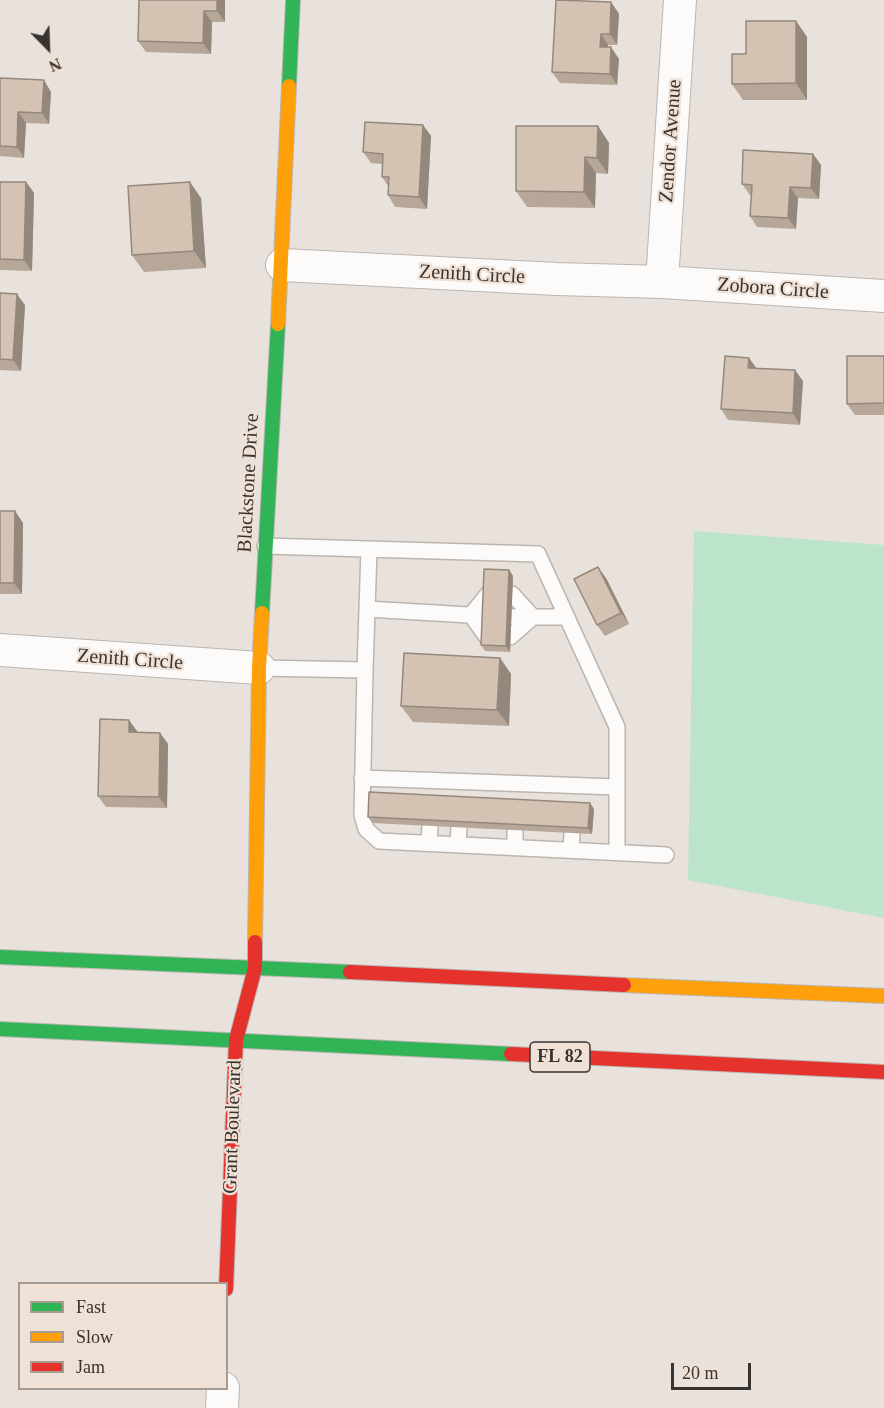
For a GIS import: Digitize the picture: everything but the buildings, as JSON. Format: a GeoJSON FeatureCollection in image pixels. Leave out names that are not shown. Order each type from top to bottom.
{"type":"FeatureCollection","features":[{"type":"Feature","properties":{"kind":"main road","name":"Blackstone Drive"},"geometry":{"type":"LineString","coordinates":[[255,968],[259,668],[282,265],[293,0]]}},
{"type":"Feature","properties":{"kind":"main road"},"geometry":{"type":"LineString","coordinates":[[0,957],[884,996]]}},
{"type":"Feature","properties":{"kind":"main road","name":"Grant Boulevard"},"geometry":{"type":"LineString","coordinates":[[226,1282],[236,1040],[255,968]]}},
{"type":"Feature","properties":{"kind":"main road","name":"FL 82"},"geometry":{"type":"LineString","coordinates":[[0,1029],[884,1072]]}},
{"type":"Feature","properties":{"kind":"street","name":"Zendor Avenue"},"geometry":{"type":"LineString","coordinates":[[662,282],[680,0]]}},
{"type":"Feature","properties":{"kind":"street","name":"Zenith Circle"},"geometry":{"type":"LineString","coordinates":[[282,265],[662,282]]}},
{"type":"Feature","properties":{"kind":"street","name":"Zobora Circle"},"geometry":{"type":"LineString","coordinates":[[662,282],[884,296]]}},
{"type":"Feature","properties":{"kind":"street","name":"Zenith Circle"},"geometry":{"type":"LineString","coordinates":[[0,650],[259,668]]}},
{"type":"Feature","properties":{"kind":"street"},"geometry":{"type":"LineString","coordinates":[[222,1408],[223,1390]]}},
{"type":"Feature","properties":{"kind":"lane"},"geometry":{"type":"LineString","coordinates":[[265,546],[538,554],[617,727],[617,852]]}},
{"type":"Feature","properties":{"kind":"lane"},"geometry":{"type":"LineString","coordinates":[[369,549],[362,778],[362,815],[366,829],[379,841],[666,855]]}},
{"type":"Feature","properties":{"kind":"lane"},"geometry":{"type":"LineString","coordinates":[[486,636],[479,616],[488,594]]}},
{"type":"Feature","properties":{"kind":"lane"},"geometry":{"type":"LineString","coordinates":[[512,594],[533,617]]}},
{"type":"Feature","properties":{"kind":"lane"},"geometry":{"type":"LineString","coordinates":[[367,609],[479,616]]}},
{"type":"Feature","properties":{"kind":"lane"},"geometry":{"type":"LineString","coordinates":[[512,616],[567,617]]}},
{"type":"Feature","properties":{"kind":"lane"},"geometry":{"type":"LineString","coordinates":[[510,637],[533,617]]}},
{"type":"Feature","properties":{"kind":"lane"},"geometry":{"type":"LineString","coordinates":[[259,668],[365,670]]}},
{"type":"Feature","properties":{"kind":"lane"},"geometry":{"type":"LineString","coordinates":[[362,778],[405,779],[431,786],[515,789],[573,791],[617,787]]}},
{"type":"Feature","properties":{"kind":"lane"},"geometry":{"type":"LineString","coordinates":[[404,799],[405,779]]}},
{"type":"Feature","properties":{"kind":"lane"},"geometry":{"type":"LineString","coordinates":[[402,842],[403,824]]}},
{"type":"Feature","properties":{"kind":"lane"},"geometry":{"type":"LineString","coordinates":[[429,843],[430,826]]}},
{"type":"Feature","properties":{"kind":"lane"},"geometry":{"type":"LineString","coordinates":[[458,845],[459,827]]}},
{"type":"Feature","properties":{"kind":"lane"},"geometry":{"type":"LineString","coordinates":[[487,829],[487,846]]}},
{"type":"Feature","properties":{"kind":"lane"},"geometry":{"type":"LineString","coordinates":[[515,830],[515,848]]}},
{"type":"Feature","properties":{"kind":"lane"},"geometry":{"type":"LineString","coordinates":[[542,831],[542,849]]}},
{"type":"Feature","properties":{"kind":"lane"},"geometry":{"type":"LineString","coordinates":[[572,833],[572,850]]}},
{"type":"Feature","properties":{"kind":"green space"},"geometry":{"type":"Polygon","coordinates":[[[694,531],[884,545],[884,918],[688,880],[694,531]]]}},
{"type":"Feature","properties":{"kind":"traffic: fast"},"geometry":{"type":"LineString","coordinates":[[289,86],[293,0]]}},
{"type":"Feature","properties":{"kind":"traffic: fast"},"geometry":{"type":"LineString","coordinates":[[262,613],[278,324]]}},
{"type":"Feature","properties":{"kind":"traffic: fast"},"geometry":{"type":"LineString","coordinates":[[0,957],[350,972]]}},
{"type":"Feature","properties":{"kind":"traffic: fast"},"geometry":{"type":"LineString","coordinates":[[0,1029],[511,1054]]}},
{"type":"Feature","properties":{"kind":"traffic: slow"},"geometry":{"type":"LineString","coordinates":[[278,324],[289,86]]}},
{"type":"Feature","properties":{"kind":"traffic: slow"},"geometry":{"type":"LineString","coordinates":[[255,942],[259,668],[262,613]]}},
{"type":"Feature","properties":{"kind":"traffic: slow"},"geometry":{"type":"LineString","coordinates":[[624,985],[884,996]]}},
{"type":"Feature","properties":{"kind":"traffic: jam"},"geometry":{"type":"LineString","coordinates":[[226,1282],[236,1040],[255,968],[255,942]]}},
{"type":"Feature","properties":{"kind":"traffic: jam"},"geometry":{"type":"LineString","coordinates":[[350,972],[624,985]]}},
{"type":"Feature","properties":{"kind":"traffic: jam"},"geometry":{"type":"LineString","coordinates":[[511,1054],[884,1072]]}}]}
